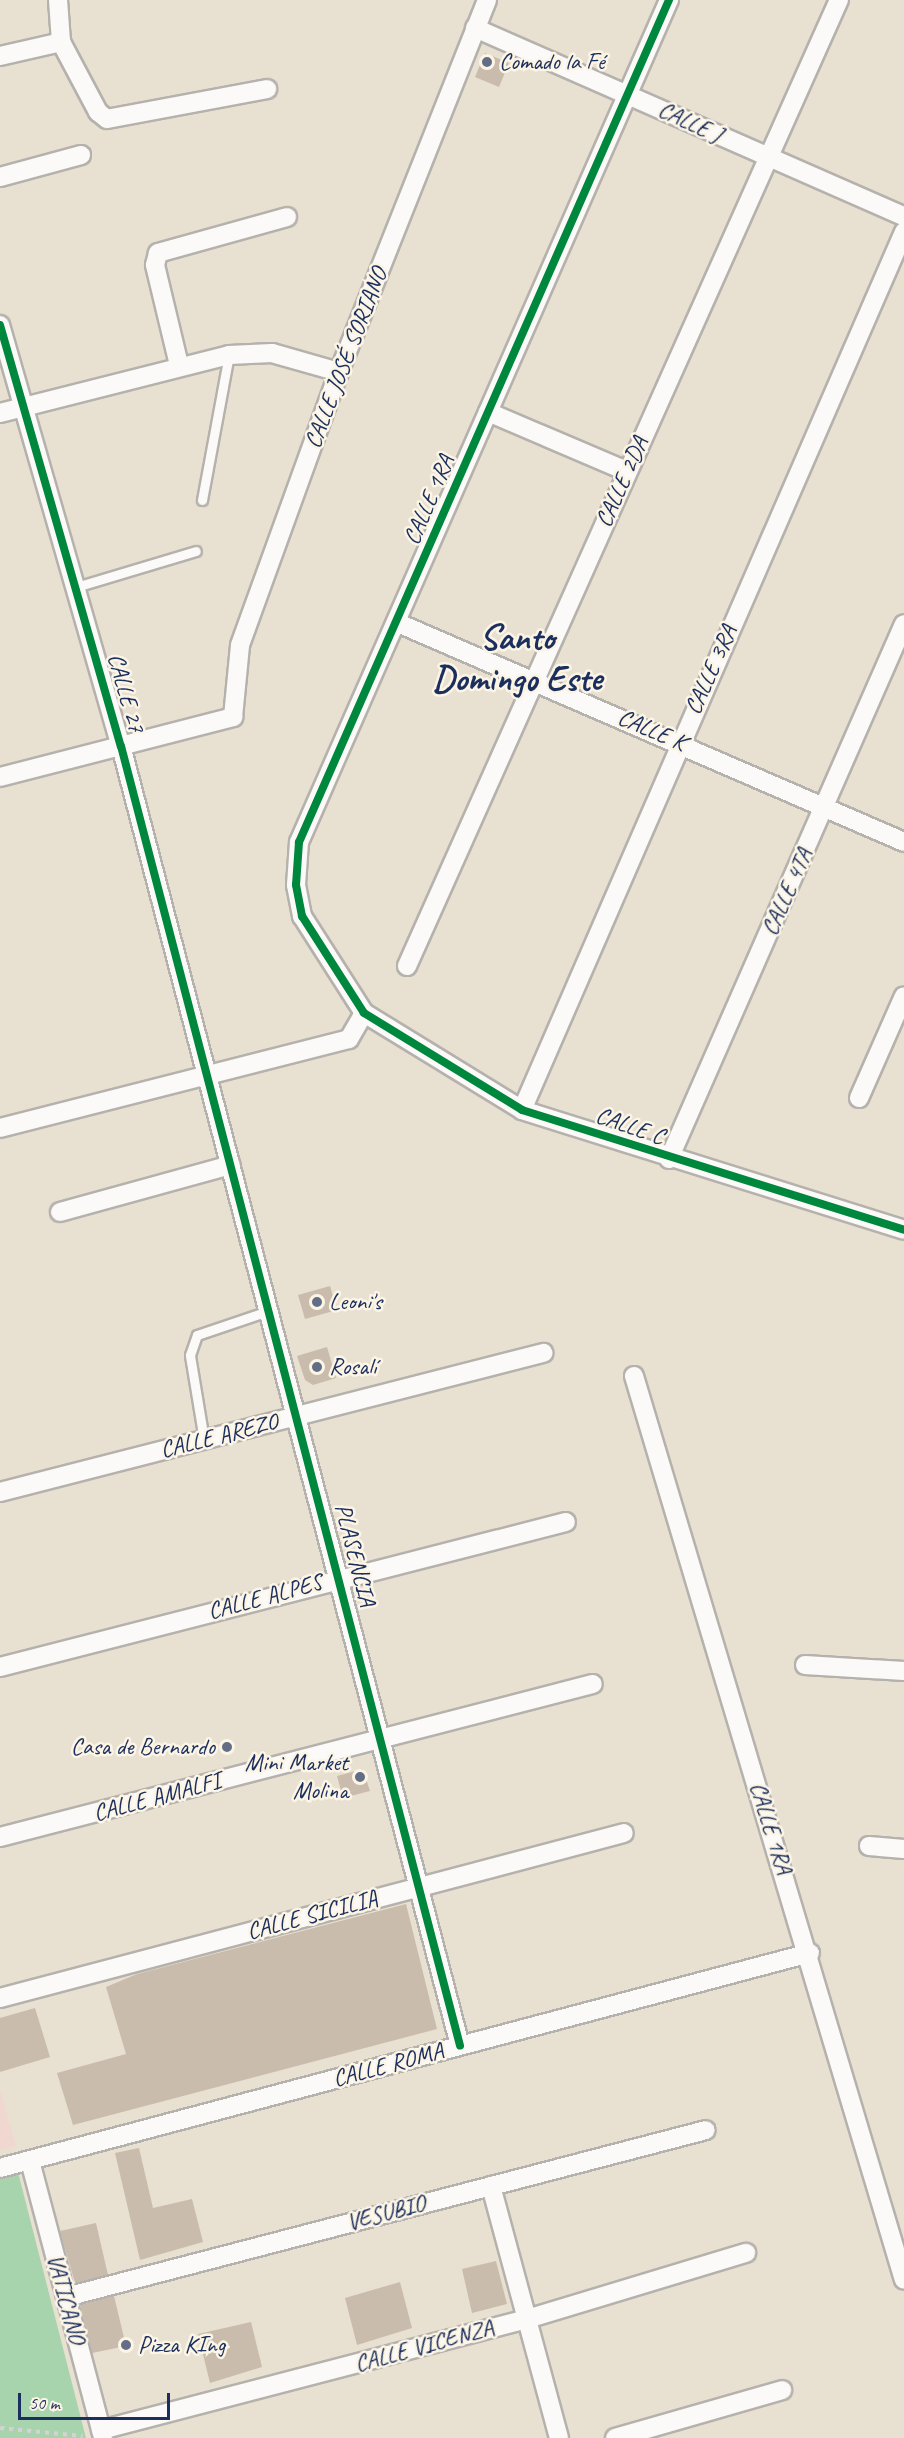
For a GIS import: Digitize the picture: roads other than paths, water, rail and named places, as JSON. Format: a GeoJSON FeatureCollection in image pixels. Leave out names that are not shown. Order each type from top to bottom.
{"type":"FeatureCollection","features":[{"type":"Feature","properties":{"kind":"street"},"geometry":{"type":"LineString","coordinates":[[58,0],[61,42],[98,112],[107,119],[267,89]]}},
{"type":"Feature","properties":{"kind":"street","name":"CALLE JOSÉ SORIANO"},"geometry":{"type":"LineString","coordinates":[[121,746],[228,721],[234,710],[240,645],[339,372],[487,0]]}},
{"type":"Feature","properties":{"kind":"street","name":"CALLE 1RA"},"geometry":{"type":"LineString","coordinates":[[364,1013],[302,916],[296,885],[299,842],[398,623],[669,0]]}},
{"type":"Feature","properties":{"kind":"street","name":"CALLE 2DA"},"geometry":{"type":"LineString","coordinates":[[407,966],[626,471],[839,0]]}},
{"type":"Feature","properties":{"kind":"street","name":"CALLE J"},"geometry":{"type":"LineString","coordinates":[[475,28],[628,94],[769,159],[904,216]]}},
{"type":"Feature","properties":{"kind":"street"},"geometry":{"type":"LineString","coordinates":[[0,56],[61,42]]}},
{"type":"Feature","properties":{"kind":"street"},"geometry":{"type":"LineString","coordinates":[[0,177],[81,156]]}},
{"type":"Feature","properties":{"kind":"street"},"geometry":{"type":"LineString","coordinates":[[179,365],[155,265],[158,253],[287,217]]}},
{"type":"Feature","properties":{"kind":"street","name":"CALLE 3RA"},"geometry":{"type":"LineString","coordinates":[[522,1110],[679,742],[904,232]]}},
{"type":"Feature","properties":{"kind":"street","name":"CALLE 27"},"geometry":{"type":"LineString","coordinates":[[0,325],[121,746],[206,1074]]}},
{"type":"Feature","properties":{"kind":"street"},"geometry":{"type":"LineString","coordinates":[[0,413],[179,365],[229,355],[272,353],[339,372]]}},
{"type":"Feature","properties":{"kind":"street"},"geometry":{"type":"LineString","coordinates":[[488,412],[626,471]]}},
{"type":"Feature","properties":{"kind":"street","name":"CALLE K"},"geometry":{"type":"LineString","coordinates":[[398,623],[679,742],[904,842]]}},
{"type":"Feature","properties":{"kind":"street","name":"CALLE 4TA"},"geometry":{"type":"LineString","coordinates":[[669,1159],[904,624]]}},
{"type":"Feature","properties":{"kind":"street"},"geometry":{"type":"LineString","coordinates":[[0,777],[121,746]]}},
{"type":"Feature","properties":{"kind":"street"},"geometry":{"type":"LineString","coordinates":[[859,1098],[904,996]]}},
{"type":"Feature","properties":{"kind":"street"},"geometry":{"type":"LineString","coordinates":[[0,1128],[206,1074],[348,1040],[364,1013]]}},
{"type":"Feature","properties":{"kind":"street","name":"CALLE C"},"geometry":{"type":"LineString","coordinates":[[364,1013],[522,1110],[669,1159],[904,1230]]}},
{"type":"Feature","properties":{"kind":"street","name":"PLASENCIA"},"geometry":{"type":"LineString","coordinates":[[206,1074],[299,1415],[460,2046]]}},
{"type":"Feature","properties":{"kind":"street"},"geometry":{"type":"LineString","coordinates":[[60,1212],[231,1165]]}},
{"type":"Feature","properties":{"kind":"street","name":"CALLE AREZO"},"geometry":{"type":"LineString","coordinates":[[0,1492],[543,1353]]}},
{"type":"Feature","properties":{"kind":"street","name":"CALLE 1RA"},"geometry":{"type":"LineString","coordinates":[[634,1376],[810,1953],[904,2280]]}},
{"type":"Feature","properties":{"kind":"street","name":"CALLE ALPES"},"geometry":{"type":"LineString","coordinates":[[0,1667],[566,1522]]}},
{"type":"Feature","properties":{"kind":"street"},"geometry":{"type":"LineString","coordinates":[[806,1665],[904,1671]]}},
{"type":"Feature","properties":{"kind":"street","name":"CALLE AMALFI"},"geometry":{"type":"LineString","coordinates":[[0,1837],[593,1684]]}},
{"type":"Feature","properties":{"kind":"street","name":"CALLE SICILIA"},"geometry":{"type":"LineString","coordinates":[[0,1998],[624,1833]]}},
{"type":"Feature","properties":{"kind":"street"},"geometry":{"type":"LineString","coordinates":[[869,1846],[904,1849]]}},
{"type":"Feature","properties":{"kind":"street","name":"CALLE ROMA"},"geometry":{"type":"LineString","coordinates":[[0,2168],[810,1953]]}},
{"type":"Feature","properties":{"kind":"street","name":"VESUBIO"},"geometry":{"type":"LineString","coordinates":[[66,2297],[706,2130]]}},
{"type":"Feature","properties":{"kind":"street","name":"VATICANO"},"geometry":{"type":"LineString","coordinates":[[30,2161],[102,2435]]}},
{"type":"Feature","properties":{"kind":"street"},"geometry":{"type":"LineString","coordinates":[[491,2186],[559,2438]]}},
{"type":"Feature","properties":{"kind":"street","name":"CALLE VICENZA"},"geometry":{"type":"LineString","coordinates":[[102,2435],[527,2319],[746,2253]]}},
{"type":"Feature","properties":{"kind":"street"},"geometry":{"type":"LineString","coordinates":[[615,2438],[783,2390]]}},
{"type":"Feature","properties":{"kind":"lane"},"geometry":{"type":"LineString","coordinates":[[202,500],[229,355]]}},
{"type":"Feature","properties":{"kind":"lane"},"geometry":{"type":"LineString","coordinates":[[76,587],[196,551]]}},
{"type":"Feature","properties":{"kind":"lane"},"geometry":{"type":"LineString","coordinates":[[204,1440],[190,1355],[196,1335],[271,1310]]}},
{"type":"Feature","properties":{"kind":"place","name":"Comado la Fé"},"geometry":{"type":"Point","coordinates":[487,62]}},
{"type":"Feature","properties":{"kind":"place","name":"Leoni's"},"geometry":{"type":"Point","coordinates":[317,1302]}},
{"type":"Feature","properties":{"kind":"place","name":"Rosalí"},"geometry":{"type":"Point","coordinates":[317,1367]}},
{"type":"Feature","properties":{"kind":"place","name":"Casa de Bernardo"},"geometry":{"type":"Point","coordinates":[227,1747]}},
{"type":"Feature","properties":{"kind":"place","name":"Mini Market Molina"},"geometry":{"type":"Point","coordinates":[360,1777]}},
{"type":"Feature","properties":{"kind":"place","name":"Pizza KIng"},"geometry":{"type":"Point","coordinates":[126,2345]}},
{"type":"Feature","properties":{"kind":"district","name":"Santo Domingo Este"},"geometry":{"type":"Point","coordinates":[517,658]}}]}
